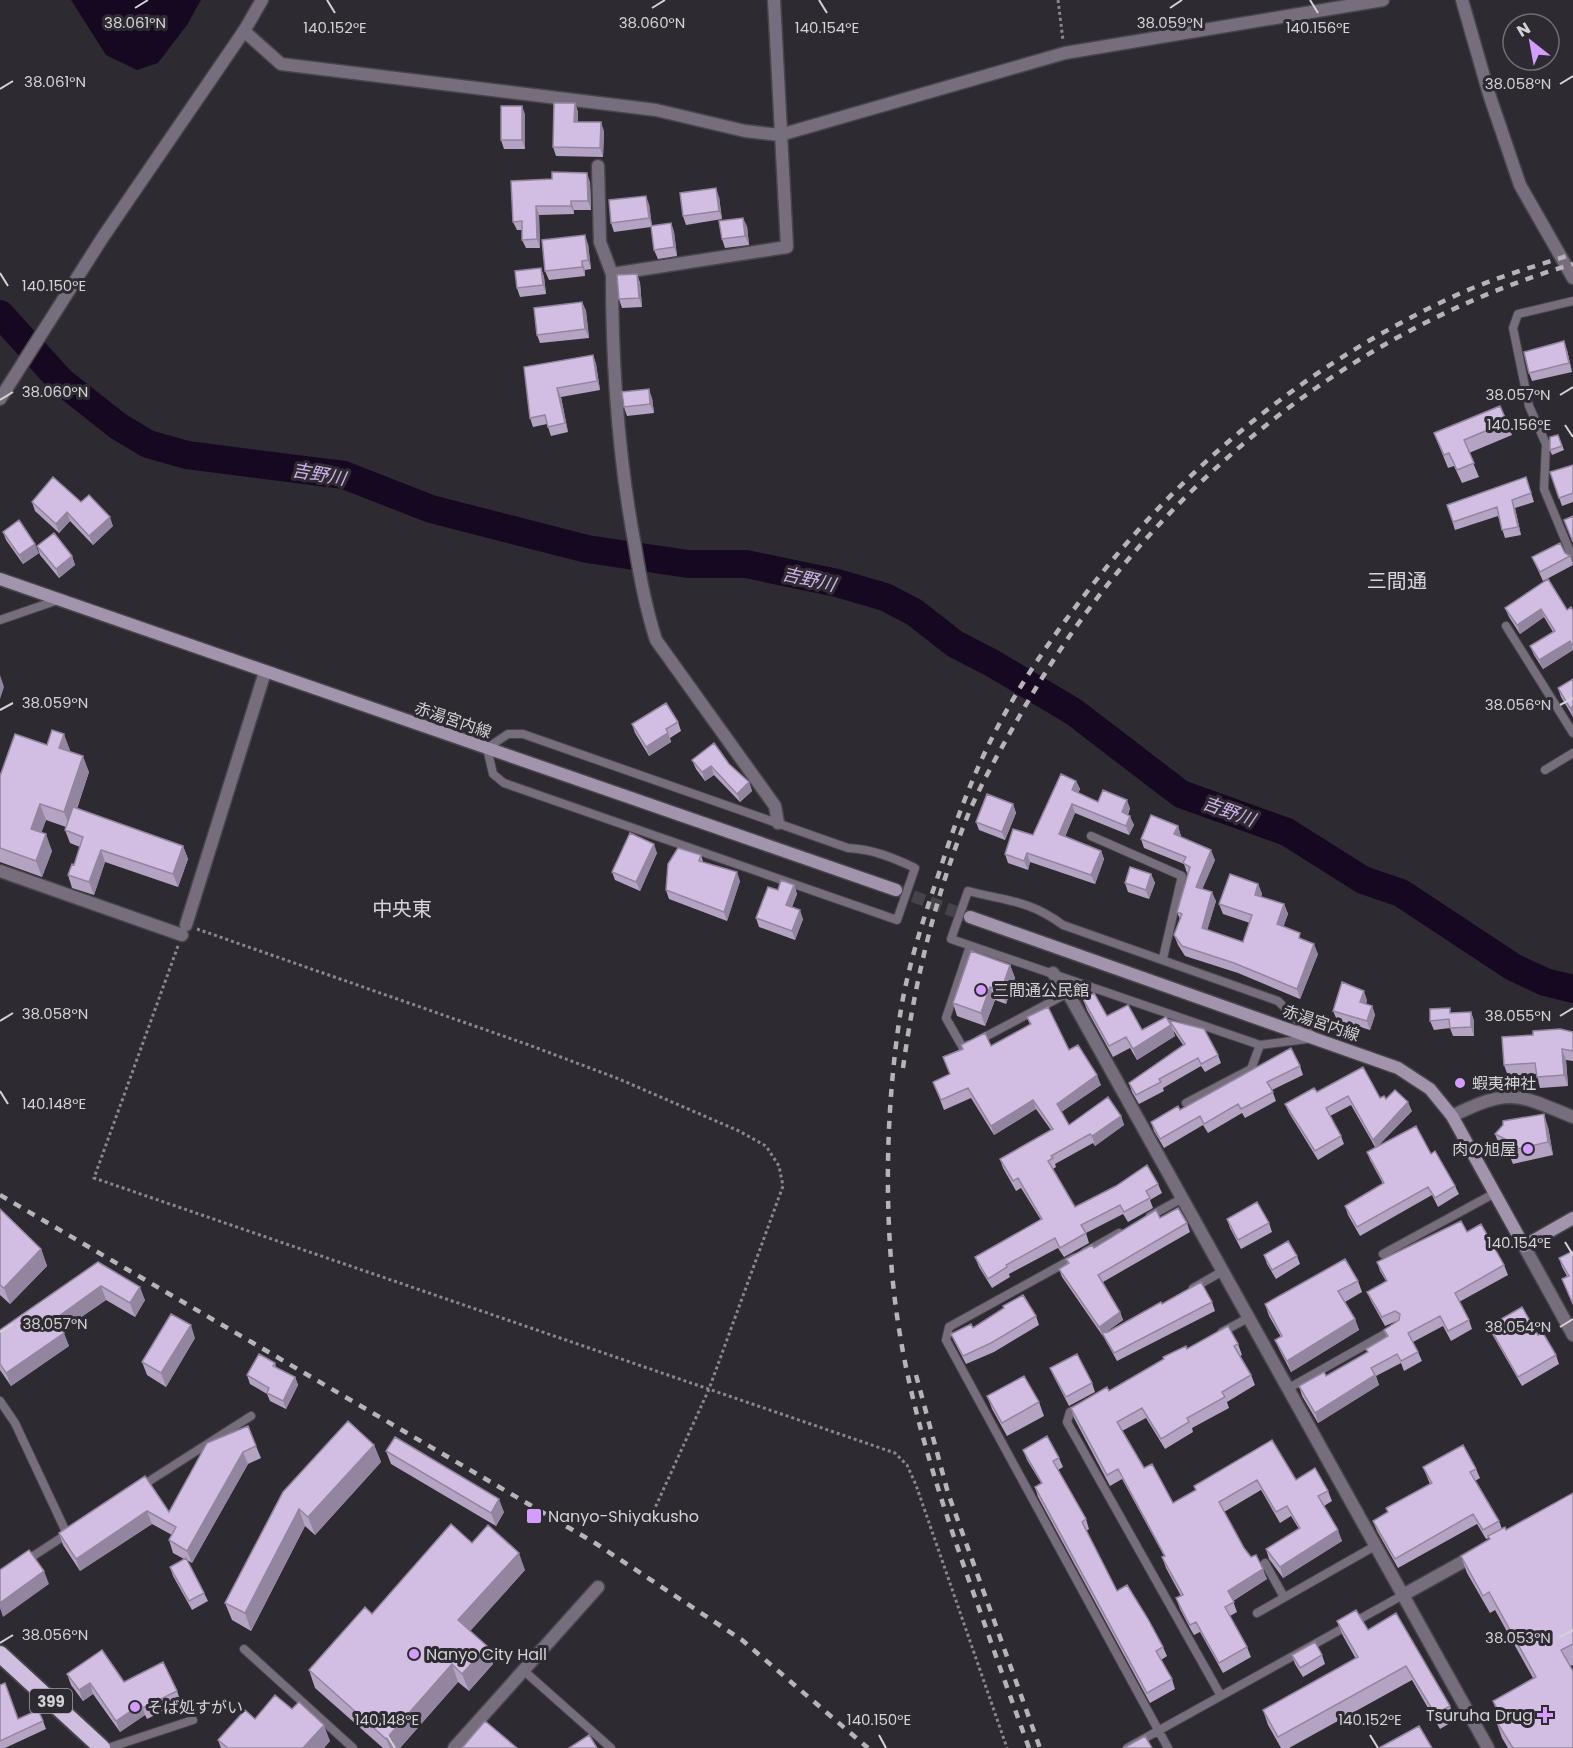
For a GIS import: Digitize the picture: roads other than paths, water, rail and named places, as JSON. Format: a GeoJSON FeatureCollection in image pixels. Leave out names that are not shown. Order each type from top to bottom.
{"type":"FeatureCollection","features":[{"type":"Feature","properties":{"kind":"highway","name":"399"},"geometry":{"type":"LineString","coordinates":[[0,1654],[102,1748]]}},
{"type":"Feature","properties":{"kind":"main road","name":"赤湯宮内線"},"geometry":{"type":"LineString","coordinates":[[0,579],[896,890]]}},
{"type":"Feature","properties":{"kind":"main road","name":"赤湯宮内線"},"geometry":{"type":"LineString","coordinates":[[970,917],[1367,1056],[1418,1079],[1452,1116],[1524,1246]]}},
{"type":"Feature","properties":{"kind":"main road"},"geometry":{"type":"LineString","coordinates":[[1524,1246],[1573,1218]]}},
{"type":"Feature","properties":{"kind":"street"},"geometry":{"type":"LineString","coordinates":[[2,395],[104,237],[244,31],[262,0]]}},
{"type":"Feature","properties":{"kind":"street"},"geometry":{"type":"LineString","coordinates":[[612,274],[787,248],[774,0]]}},
{"type":"Feature","properties":{"kind":"street"},"geometry":{"type":"LineString","coordinates":[[244,31],[281,64],[656,110],[745,131],[780,135],[1065,53],[1383,0]]}},
{"type":"Feature","properties":{"kind":"street"},"geometry":{"type":"LineString","coordinates":[[1462,0],[1498,124],[1520,185],[1573,279]]}},
{"type":"Feature","properties":{"kind":"street"},"geometry":{"type":"LineString","coordinates":[[598,166],[600,242],[612,274],[612,334],[622,475],[647,614],[656,640],[775,806],[778,823]]}},
{"type":"Feature","properties":{"kind":"street"},"geometry":{"type":"LineString","coordinates":[[0,871],[184,930],[265,672]]}},
{"type":"Feature","properties":{"kind":"street"},"geometry":{"type":"LineString","coordinates":[[1053,973],[1068,993],[1180,1199],[1250,1317],[1488,1748]]}},
{"type":"Feature","properties":{"kind":"street"},"geometry":{"type":"LineString","coordinates":[[1452,1116],[1493,1097],[1506,1095],[1537,1102],[1573,1117]]}},
{"type":"Feature","properties":{"kind":"street"},"geometry":{"type":"LineString","coordinates":[[1524,1246],[1573,1335]]}},
{"type":"Feature","properties":{"kind":"street"},"geometry":{"type":"LineString","coordinates":[[1403,1595],[1483,1551]]}},
{"type":"Feature","properties":{"kind":"street"},"geometry":{"type":"LineString","coordinates":[[454,1748],[598,1587]]}},
{"type":"Feature","properties":{"kind":"lane"},"geometry":{"type":"LineString","coordinates":[[1573,301],[1518,314],[1513,322],[1513,328],[1529,406],[1546,444],[1544,489],[1573,559]]}},
{"type":"Feature","properties":{"kind":"lane"},"geometry":{"type":"LineString","coordinates":[[0,620],[57,600]]}},
{"type":"Feature","properties":{"kind":"lane"},"geometry":{"type":"LineString","coordinates":[[1506,626],[1573,733]]}},
{"type":"Feature","properties":{"kind":"lane"},"geometry":{"type":"LineString","coordinates":[[508,734],[523,734],[848,848],[862,849],[896,859],[915,868],[897,920],[504,783],[493,774],[486,748],[508,734]]}},
{"type":"Feature","properties":{"kind":"lane"},"geometry":{"type":"LineString","coordinates":[[1545,770],[1573,753]]}},
{"type":"Feature","properties":{"kind":"lane"},"geometry":{"type":"LineString","coordinates":[[1091,836],[1182,876],[1163,958]]}},
{"type":"Feature","properties":{"kind":"lane"},"geometry":{"type":"LineString","coordinates":[[968,891],[1008,898],[1042,909],[1063,925],[1163,958],[1278,1001],[1315,1038],[1260,1045],[951,939],[968,891]]}},
{"type":"Feature","properties":{"kind":"lane"},"geometry":{"type":"LineString","coordinates":[[970,946],[946,1018],[963,1048],[1068,993]]}},
{"type":"Feature","properties":{"kind":"lane"},"geometry":{"type":"LineString","coordinates":[[1186,1103],[1251,1069],[1260,1045]]}},
{"type":"Feature","properties":{"kind":"lane"},"geometry":{"type":"LineString","coordinates":[[1383,1254],[1495,1193]]}},
{"type":"Feature","properties":{"kind":"lane"},"geometry":{"type":"LineString","coordinates":[[1140,1221],[1180,1199]]}},
{"type":"Feature","properties":{"kind":"lane"},"geometry":{"type":"LineString","coordinates":[[1130,1227],[949,1328],[946,1340],[1168,1748]]}},
{"type":"Feature","properties":{"kind":"lane"},"geometry":{"type":"LineString","coordinates":[[1185,1292],[1223,1271]]}},
{"type":"Feature","properties":{"kind":"lane"},"geometry":{"type":"LineString","coordinates":[[1218,1334],[1250,1317]]}},
{"type":"Feature","properties":{"kind":"lane"},"geometry":{"type":"LineString","coordinates":[[1289,1388],[1398,1326]]}},
{"type":"Feature","properties":{"kind":"lane"},"geometry":{"type":"LineString","coordinates":[[0,1401],[15,1423],[67,1534]]}},
{"type":"Feature","properties":{"kind":"lane"},"geometry":{"type":"LineString","coordinates":[[1091,1401],[1070,1412],[1067,1422],[1221,1696]]}},
{"type":"Feature","properties":{"kind":"lane"},"geometry":{"type":"LineString","coordinates":[[135,1490],[251,1416]]}},
{"type":"Feature","properties":{"kind":"lane"},"geometry":{"type":"LineString","coordinates":[[19,1564],[76,1528]]}},
{"type":"Feature","properties":{"kind":"lane"},"geometry":{"type":"LineString","coordinates":[[1257,1613],[1375,1546]]}},
{"type":"Feature","properties":{"kind":"lane"},"geometry":{"type":"LineString","coordinates":[[1265,1563],[1284,1597]]}},
{"type":"Feature","properties":{"kind":"lane"},"geometry":{"type":"LineString","coordinates":[[1127,1748],[1403,1595]]}},
{"type":"Feature","properties":{"kind":"lane"},"geometry":{"type":"LineString","coordinates":[[244,1648],[353,1748]]}},
{"type":"Feature","properties":{"kind":"lane"},"geometry":{"type":"LineString","coordinates":[[523,1670],[611,1748]]}},
{"type":"Feature","properties":{"kind":"lane"},"geometry":{"type":"LineString","coordinates":[[108,1748],[193,1720]]}},
{"type":"Feature","properties":{"kind":"waterway","name":"吉野川"},"geometry":{"type":"LineString","coordinates":[[0,314],[61,381],[118,426],[148,444],[187,455],[344,475],[431,509],[587,549],[688,564],[746,564],[837,583],[885,597],[914,612],[955,644],[992,663],[1074,712],[1181,794],[1287,832],[1363,880],[1401,893],[1513,967],[1545,982],[1573,989]]}},
{"type":"Feature","properties":{"kind":"tunnel"},"geometry":{"type":"LineString","coordinates":[[896,890],[970,917]]}},
{"type":"Feature","properties":{"kind":"railway"},"geometry":{"type":"LineString","coordinates":[[1029,1748],[955,1539],[921,1431],[904,1358],[890,1249],[888,1145],[901,1009],[917,942],[954,827],[987,748],[1018,691],[1042,654],[1119,552],[1160,506],[1204,463],[1299,386],[1351,352],[1405,321],[1475,287],[1573,254]]}},
{"type":"Feature","properties":{"kind":"railway"},"geometry":{"type":"LineString","coordinates":[[903,1068],[928,937],[947,873],[970,810],[1019,717],[1068,639],[1123,566],[1185,498],[1252,436],[1325,382],[1403,334],[1486,295],[1573,264]]}},
{"type":"Feature","properties":{"kind":"railway"},"geometry":{"type":"LineString","coordinates":[[0,1195],[595,1543],[742,1640],[868,1748]]}},
{"type":"Feature","properties":{"kind":"railway"},"geometry":{"type":"LineString","coordinates":[[916,1375],[948,1493],[1040,1748]]}},
{"type":"Feature","properties":{"kind":"place","name":"三間通公民館"},"geometry":{"type":"Point","coordinates":[981,990]}},
{"type":"Feature","properties":{"kind":"place","name":"蝦夷神社"},"geometry":{"type":"Point","coordinates":[1460,1083]}},
{"type":"Feature","properties":{"kind":"place","name":"肉の旭屋"},"geometry":{"type":"Point","coordinates":[1528,1149]}},
{"type":"Feature","properties":{"kind":"place","name":"Nanyo-Shiyakusho"},"geometry":{"type":"Point","coordinates":[534,1516]}},
{"type":"Feature","properties":{"kind":"place","name":"Nanyo City Hall"},"geometry":{"type":"Point","coordinates":[414,1654]}},
{"type":"Feature","properties":{"kind":"place","name":"そば処すがい"},"geometry":{"type":"Point","coordinates":[135,1707]}},
{"type":"Feature","properties":{"kind":"place","name":"Tsuruha Drug"},"geometry":{"type":"Point","coordinates":[1545,1715]}},
{"type":"Feature","properties":{"kind":"district","name":"三間通"},"geometry":{"type":"Point","coordinates":[1397,581]}},
{"type":"Feature","properties":{"kind":"district","name":"中央東"},"geometry":{"type":"Point","coordinates":[402,909]}}]}
